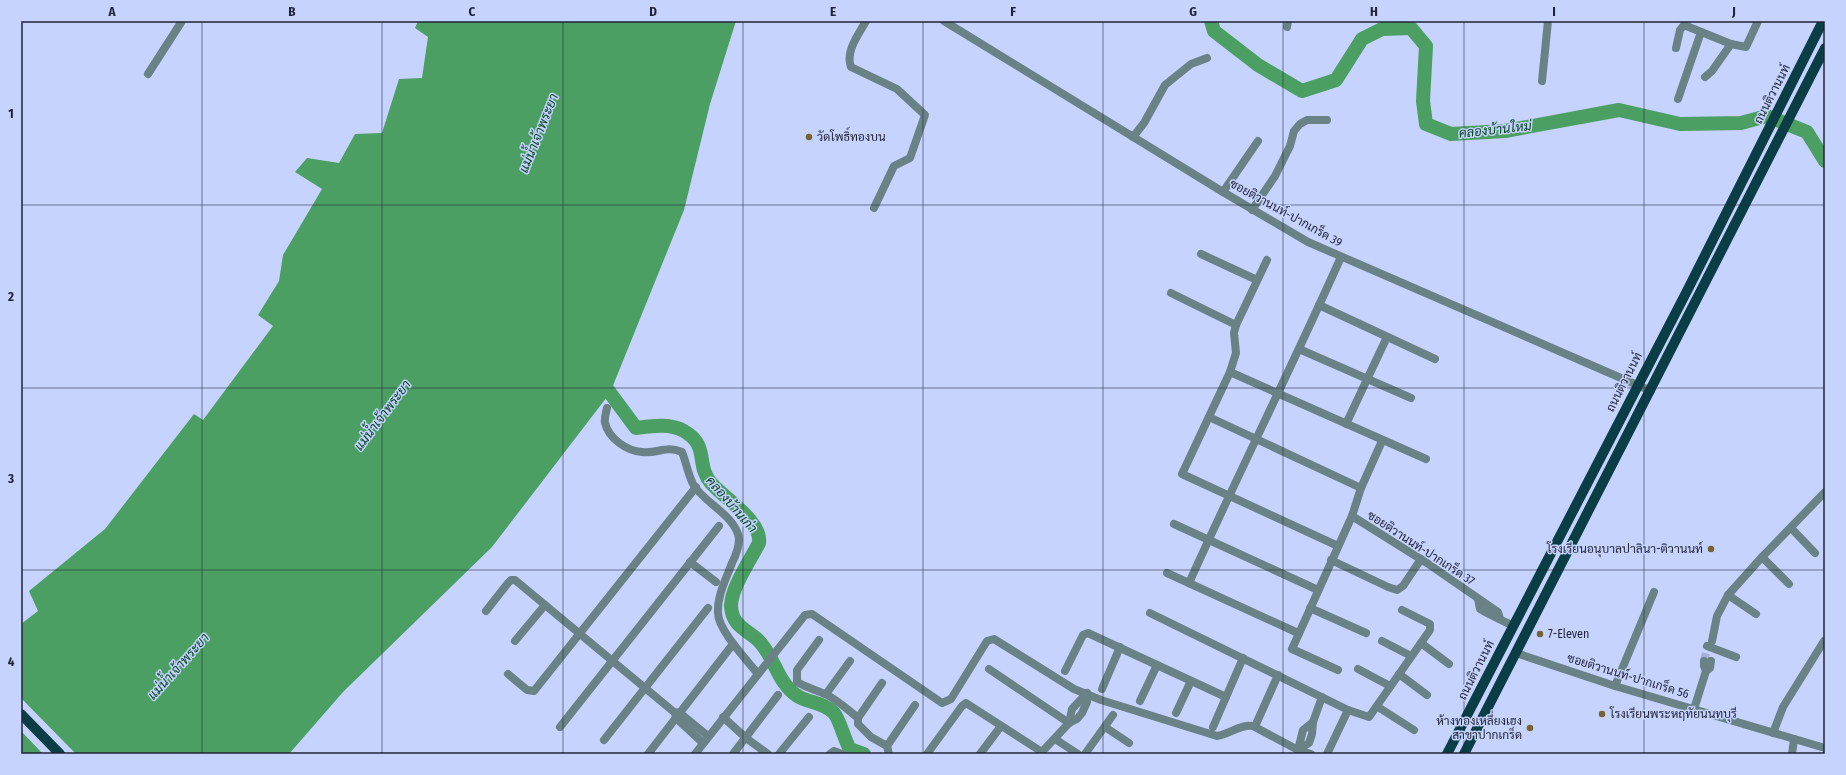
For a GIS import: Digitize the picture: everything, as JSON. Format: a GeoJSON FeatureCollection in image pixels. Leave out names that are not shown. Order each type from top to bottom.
{"type":"FeatureCollection","features":[{"type":"Feature","properties":{"kind":"main road","name":"ถนนติวานนท์"},"geometry":{"type":"LineString","coordinates":[[1447,754],[1687,291],[1823,21]]}},
{"type":"Feature","properties":{"kind":"main road"},"geometry":{"type":"LineString","coordinates":[[1464,754],[1651,391],[1825,48]]}},
{"type":"Feature","properties":{"kind":"main road"},"geometry":{"type":"LineString","coordinates":[[21,714],[60,754]]}},
{"type":"Feature","properties":{"kind":"street"},"geometry":{"type":"LineString","coordinates":[[148,74],[182,21]]}},
{"type":"Feature","properties":{"kind":"street"},"geometry":{"type":"LineString","coordinates":[[866,21],[850,50],[848,60],[851,66],[897,89],[925,115],[910,158],[894,166],[874,208]]}},
{"type":"Feature","properties":{"kind":"street","name":"ซอยติวานนท์-ปากเกร็ด 39"},"geometry":{"type":"LineString","coordinates":[[944,21],[1252,210],[1308,242],[1651,391]]}},
{"type":"Feature","properties":{"kind":"street"},"geometry":{"type":"LineString","coordinates":[[1542,81],[1548,21]]}},
{"type":"Feature","properties":{"kind":"street"},"geometry":{"type":"LineString","coordinates":[[1676,48],[1682,26],[1688,26],[1731,44],[1746,47],[1758,21]]}},
{"type":"Feature","properties":{"kind":"street"},"geometry":{"type":"LineString","coordinates":[[1678,99],[1701,32]]}},
{"type":"Feature","properties":{"kind":"street"},"geometry":{"type":"LineString","coordinates":[[1705,77],[1712,71],[1731,44]]}},
{"type":"Feature","properties":{"kind":"street"},"geometry":{"type":"LineString","coordinates":[[1133,137],[1144,123],[1165,85],[1191,64],[1207,58]]}},
{"type":"Feature","properties":{"kind":"street"},"geometry":{"type":"LineString","coordinates":[[1252,210],[1275,176],[1290,146],[1294,131],[1300,124],[1307,120],[1327,120]]}},
{"type":"Feature","properties":{"kind":"street"},"geometry":{"type":"LineString","coordinates":[[1223,192],[1258,141]]}},
{"type":"Feature","properties":{"kind":"street"},"geometry":{"type":"LineString","coordinates":[[1200,254],[1257,280]]}},
{"type":"Feature","properties":{"kind":"street"},"geometry":{"type":"LineString","coordinates":[[1189,583],[1255,438],[1278,394],[1341,257]]}},
{"type":"Feature","properties":{"kind":"street"},"geometry":{"type":"LineString","coordinates":[[1267,260],[1236,325],[1234,333],[1236,353],[1230,372],[1182,474],[1338,546]]}},
{"type":"Feature","properties":{"kind":"street"},"geometry":{"type":"LineString","coordinates":[[1171,293],[1236,325]]}},
{"type":"Feature","properties":{"kind":"street"},"geometry":{"type":"LineString","coordinates":[[1319,305],[1435,359]]}},
{"type":"Feature","properties":{"kind":"street"},"geometry":{"type":"LineString","coordinates":[[1346,424],[1387,337]]}},
{"type":"Feature","properties":{"kind":"street"},"geometry":{"type":"LineString","coordinates":[[1299,349],[1411,398]]}},
{"type":"Feature","properties":{"kind":"street"},"geometry":{"type":"LineString","coordinates":[[1230,372],[1426,460]]}},
{"type":"Feature","properties":{"kind":"street"},"geometry":{"type":"LineString","coordinates":[[607,408],[605,424],[610,434],[626,448],[643,453],[672,448],[682,452],[693,484],[727,518],[738,536],[739,543],[724,583],[719,602],[718,615],[733,644],[759,672]]}},
{"type":"Feature","properties":{"kind":"street"},"geometry":{"type":"LineString","coordinates":[[1209,417],[1361,488]]}},
{"type":"Feature","properties":{"kind":"street"},"geometry":{"type":"LineString","coordinates":[[1338,670],[1293,650],[1292,646],[1352,516],[1361,488],[1382,441]]}},
{"type":"Feature","properties":{"kind":"street"},"geometry":{"type":"LineString","coordinates":[[508,674],[527,690],[534,691],[696,487]]}},
{"type":"Feature","properties":{"kind":"street"},"geometry":{"type":"LineString","coordinates":[[1694,709],[1706,671],[1710,668],[1709,652],[1716,616],[1728,595],[1762,557],[1824,497]]}},
{"type":"Feature","properties":{"kind":"street","name":"ซอยติวานนท์-ปากเกร็ด 37"},"geometry":{"type":"LineString","coordinates":[[1352,516],[1421,559],[1498,612],[1500,619],[1513,626]]}},
{"type":"Feature","properties":{"kind":"street"},"geometry":{"type":"LineString","coordinates":[[1174,524],[1318,590]]}},
{"type":"Feature","properties":{"kind":"street"},"geometry":{"type":"LineString","coordinates":[[560,727],[719,526]]}},
{"type":"Feature","properties":{"kind":"street"},"geometry":{"type":"LineString","coordinates":[[1791,528],[1815,553]]}},
{"type":"Feature","properties":{"kind":"street"},"geometry":{"type":"LineString","coordinates":[[1762,557],[1789,584]]}},
{"type":"Feature","properties":{"kind":"street"},"geometry":{"type":"LineString","coordinates":[[1331,560],[1397,590],[1403,586],[1421,559]]}},
{"type":"Feature","properties":{"kind":"street"},"geometry":{"type":"LineString","coordinates":[[690,562],[716,582]]}},
{"type":"Feature","properties":{"kind":"street"},"geometry":{"type":"LineString","coordinates":[[1167,573],[1298,633]]}},
{"type":"Feature","properties":{"kind":"street"},"geometry":{"type":"LineString","coordinates":[[486,611],[511,580],[515,580],[646,688],[706,740]]}},
{"type":"Feature","properties":{"kind":"street"},"geometry":{"type":"LineString","coordinates":[[1615,686],[1636,640],[1654,592]]}},
{"type":"Feature","properties":{"kind":"street"},"geometry":{"type":"LineString","coordinates":[[1728,595],[1756,614]]}},
{"type":"Feature","properties":{"kind":"street"},"geometry":{"type":"LineString","coordinates":[[515,641],[545,605]]}},
{"type":"Feature","properties":{"kind":"street"},"geometry":{"type":"LineString","coordinates":[[604,740],[708,608]]}},
{"type":"Feature","properties":{"kind":"street"},"geometry":{"type":"LineString","coordinates":[[1310,608],[1366,633]]}},
{"type":"Feature","properties":{"kind":"street"},"geometry":{"type":"LineString","coordinates":[[1150,613],[1348,710],[1369,717],[1378,707],[1390,686],[1430,630],[1430,624],[1402,610]]}},
{"type":"Feature","properties":{"kind":"street"},"geometry":{"type":"LineString","coordinates":[[694,754],[805,615],[812,614],[942,704],[951,700],[987,641],[994,639],[1062,682],[1108,702],[1217,736],[1226,735],[1247,725],[1253,726],[1298,750],[1311,754]]}},
{"type":"Feature","properties":{"kind":"street"},"geometry":{"type":"LineString","coordinates":[[1065,671],[1083,635],[1088,633],[1226,697]]}},
{"type":"Feature","properties":{"kind":"street"},"geometry":{"type":"LineString","coordinates":[[819,640],[797,670],[797,682],[807,688],[826,694],[842,704],[858,718]]}},
{"type":"Feature","properties":{"kind":"street"},"geometry":{"type":"LineString","coordinates":[[1382,641],[1411,656]]}},
{"type":"Feature","properties":{"kind":"street"},"geometry":{"type":"LineString","coordinates":[[1773,733],[1783,707],[1824,641]]}},
{"type":"Feature","properties":{"kind":"street"},"geometry":{"type":"LineString","coordinates":[[1421,643],[1449,664]]}},
{"type":"Feature","properties":{"kind":"street"},"geometry":{"type":"LineString","coordinates":[[648,754],[677,714],[733,644]]}},
{"type":"Feature","properties":{"kind":"street"},"geometry":{"type":"LineString","coordinates":[[1102,689],[1120,647]]}},
{"type":"Feature","properties":{"kind":"street"},"geometry":{"type":"LineString","coordinates":[[1709,652],[1736,657]]}},
{"type":"Feature","properties":{"kind":"street","name":"ซอยติวานนท์-ปากเกร็ด 56"},"geometry":{"type":"LineString","coordinates":[[1516,653],[1615,686],[1825,748]]}},
{"type":"Feature","properties":{"kind":"street"},"geometry":{"type":"LineString","coordinates":[[1213,727],[1243,658]]}},
{"type":"Feature","properties":{"kind":"street"},"geometry":{"type":"LineString","coordinates":[[826,694],[850,661]]}},
{"type":"Feature","properties":{"kind":"street"},"geometry":{"type":"LineString","coordinates":[[1140,701],[1157,665]]}},
{"type":"Feature","properties":{"kind":"street"},"geometry":{"type":"LineString","coordinates":[[989,668],[1069,723]]}},
{"type":"Feature","properties":{"kind":"street"},"geometry":{"type":"LineString","coordinates":[[1358,669],[1390,686]]}},
{"type":"Feature","properties":{"kind":"street"},"geometry":{"type":"LineString","coordinates":[[1399,674],[1427,695]]}},
{"type":"Feature","properties":{"kind":"street"},"geometry":{"type":"LineString","coordinates":[[1257,722],[1278,675]]}},
{"type":"Feature","properties":{"kind":"street"},"geometry":{"type":"LineString","coordinates":[[1176,713],[1191,681]]}},
{"type":"Feature","properties":{"kind":"street"},"geometry":{"type":"LineString","coordinates":[[882,683],[858,718],[858,724],[871,737],[888,750],[915,704]]}},
{"type":"Feature","properties":{"kind":"street"},"geometry":{"type":"LineString","coordinates":[[927,754],[962,706],[966,704],[1041,753],[1069,723],[1072,709],[1087,694]]}},
{"type":"Feature","properties":{"kind":"street"},"geometry":{"type":"LineString","coordinates":[[733,754],[778,695]]}},
{"type":"Feature","properties":{"kind":"street"},"geometry":{"type":"LineString","coordinates":[[1298,750],[1308,743],[1312,734],[1313,722],[1322,697]]}},
{"type":"Feature","properties":{"kind":"street"},"geometry":{"type":"LineString","coordinates":[[1378,707],[1414,730]]}},
{"type":"Feature","properties":{"kind":"street"},"geometry":{"type":"LineString","coordinates":[[1327,754],[1348,710]]}},
{"type":"Feature","properties":{"kind":"street"},"geometry":{"type":"LineString","coordinates":[[1085,754],[1113,715]]}},
{"type":"Feature","properties":{"kind":"street"},"geometry":{"type":"LineString","coordinates":[[723,717],[746,738],[768,754]]}},
{"type":"Feature","properties":{"kind":"street"},"geometry":{"type":"LineString","coordinates":[[779,754],[809,717]]}},
{"type":"Feature","properties":{"kind":"street"},"geometry":{"type":"LineString","coordinates":[[980,754],[1000,726]]}},
{"type":"Feature","properties":{"kind":"street"},"geometry":{"type":"LineString","coordinates":[[1105,727],[1129,743]]}},
{"type":"Feature","properties":{"kind":"street"},"geometry":{"type":"LineString","coordinates":[[1055,739],[1078,754]]}},
{"type":"Feature","properties":{"kind":"street"},"geometry":{"type":"LineString","coordinates":[[1792,754],[1794,739]]}},
{"type":"Feature","properties":{"kind":"street"},"geometry":{"type":"LineString","coordinates":[[830,754],[834,751],[842,754]]}},
{"type":"Feature","properties":{"kind":"water","name":"แม่น้ำเจ้าพระยา"},"geometry":{"type":"Polygon","coordinates":[[[418,21],[736,21],[710,104],[684,210],[610,393],[492,547],[343,692],[289,754],[21,754],[21,624],[38,611],[29,591],[105,529],[194,414],[203,420],[273,326],[258,315],[279,281],[283,255],[322,189],[295,172],[307,158],[339,163],[355,134],[382,133],[399,79],[422,78],[428,37],[415,28],[418,21]]]}},
{"type":"Feature","properties":{"kind":"pier"},"geometry":{"type":"Polygon","coordinates":[[[21,698],[76,754],[43,754],[21,731],[21,698]]]}},
{"type":"Feature","properties":{"kind":"waterway","name":"คลองบ้านใหม่"},"geometry":{"type":"LineString","coordinates":[[1211,21],[1214,31],[1258,65],[1302,91],[1336,80],[1362,39],[1382,29],[1411,28],[1426,46],[1423,101],[1426,124],[1451,134],[1505,131],[1619,110],[1680,124],[1741,123],[1767,116],[1807,132],[1825,161]]}},
{"type":"Feature","properties":{"kind":"waterway","name":"คลองบ้านเก่า"},"geometry":{"type":"LineString","coordinates":[[599,378],[636,428],[648,426],[667,426],[679,428],[692,437],[697,443],[700,449],[706,476],[711,483],[749,519],[755,527],[758,535],[759,543],[734,591],[731,606],[734,618],[740,626],[758,640],[763,646],[784,683],[790,690],[800,698],[830,709],[836,716],[850,749],[864,754]]}},
{"type":"Feature","properties":{"kind":"tunnel"},"geometry":{"type":"LineString","coordinates":[[1704,661],[1706,653]]}},
{"type":"Feature","properties":{"kind":"place","name":"วัดโพธิ์ทองบน"},"geometry":{"type":"Point","coordinates":[809,137]}},
{"type":"Feature","properties":{"kind":"place","name":"โรงเรียนอนุบาลปาลินา-ติวานนท์"},"geometry":{"type":"Point","coordinates":[1711,549]}},
{"type":"Feature","properties":{"kind":"place","name":"7-Eleven"},"geometry":{"type":"Point","coordinates":[1540,634]}},
{"type":"Feature","properties":{"kind":"place","name":"โรงเรียนพระหฤทัยนนทบุรี"},"geometry":{"type":"Point","coordinates":[1602,714]}},
{"type":"Feature","properties":{"kind":"place","name":"ห้างทองเหลี่ยงเฮง สาขาปากเกร็ด"},"geometry":{"type":"Point","coordinates":[1530,728]}}]}
